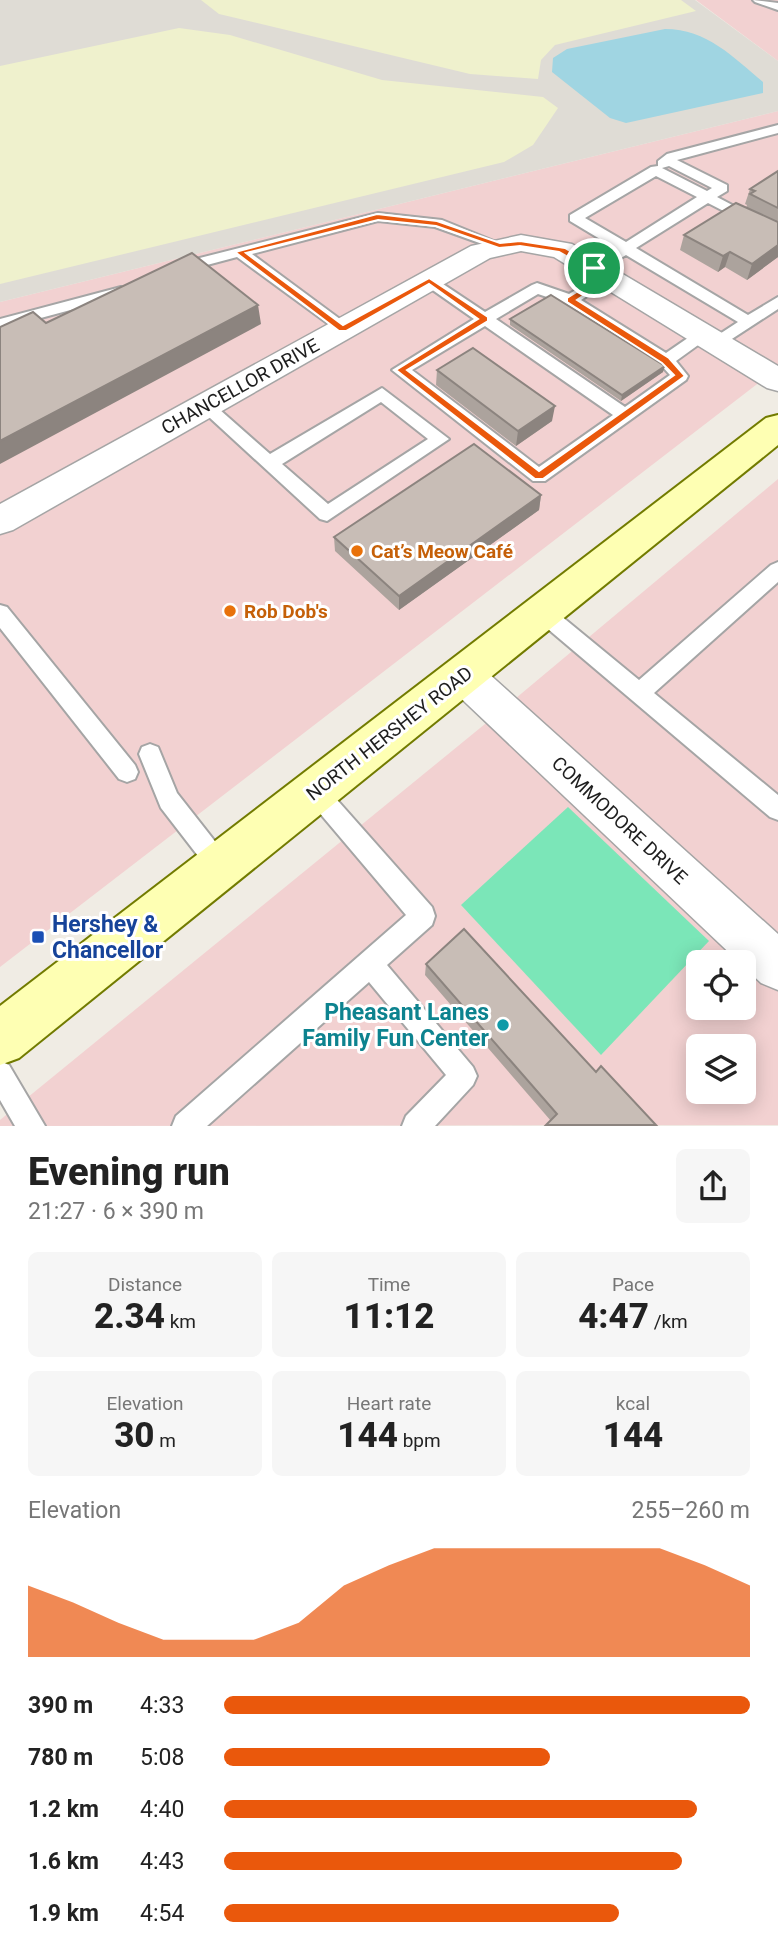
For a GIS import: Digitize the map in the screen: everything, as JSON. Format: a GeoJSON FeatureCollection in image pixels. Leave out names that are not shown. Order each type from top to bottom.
{"type":"FeatureCollection","features":[{"type":"Feature","properties":{"kind":"main road","name":"NORTH HERSHEY ROAD"},"geometry":{"type":"LineString","coordinates":[[0,1039],[778,427]]}},
{"type":"Feature","properties":{"kind":"street","name":"CHANCELLOR DRIVE"},"geometry":{"type":"LineString","coordinates":[[0,520],[481,252],[499,246],[540,245],[562,250],[778,380]]}},
{"type":"Feature","properties":{"kind":"street","name":"COMMODORE DRIVE"},"geometry":{"type":"LineString","coordinates":[[463,675],[778,966]]}},
{"type":"Feature","properties":{"kind":"lane"},"geometry":{"type":"LineString","coordinates":[[759,0],[778,7]]}},
{"type":"Feature","properties":{"kind":"lane"},"geometry":{"type":"LineString","coordinates":[[750,322],[575,218],[656,170],[668,160],[778,129]]}},
{"type":"Feature","properties":{"kind":"lane"},"geometry":{"type":"LineString","coordinates":[[576,307],[601,272],[626,248],[722,188],[668,160]]}},
{"type":"Feature","properties":{"kind":"lane"},"geometry":{"type":"LineString","coordinates":[[656,170],[778,235]]}},
{"type":"Feature","properties":{"kind":"lane"},"geometry":{"type":"LineString","coordinates":[[165,274],[177,268],[377,217],[437,223],[499,246]]}},
{"type":"Feature","properties":{"kind":"lane"},"geometry":{"type":"LineString","coordinates":[[240,252],[342,329]]}},
{"type":"Feature","properties":{"kind":"lane"},"geometry":{"type":"LineString","coordinates":[[429,281],[591,386],[625,415]]}},
{"type":"Feature","properties":{"kind":"lane"},"geometry":{"type":"LineString","coordinates":[[0,324],[140,287]]}},
{"type":"Feature","properties":{"kind":"lane"},"geometry":{"type":"LineString","coordinates":[[537,288],[576,307],[642,352],[666,360],[680,376],[539,476],[400,370],[537,288]]}},
{"type":"Feature","properties":{"kind":"lane"},"geometry":{"type":"LineString","coordinates":[[666,360],[750,322],[778,302]]}},
{"type":"Feature","properties":{"kind":"lane"},"geometry":{"type":"LineString","coordinates":[[205,406],[269,463],[327,514],[440,439],[382,394],[269,463]]}},
{"type":"Feature","properties":{"kind":"lane"},"geometry":{"type":"LineString","coordinates":[[639,693],[778,570]]}},
{"type":"Feature","properties":{"kind":"lane"},"geometry":{"type":"LineString","coordinates":[[542,612],[778,809]]}},
{"type":"Feature","properties":{"kind":"lane"},"geometry":{"type":"LineString","coordinates":[[0,613],[127,772]]}},
{"type":"Feature","properties":{"kind":"lane"},"geometry":{"type":"LineString","coordinates":[[150,754],[156,781],[220,866]]}},
{"type":"Feature","properties":{"kind":"lane"},"geometry":{"type":"LineString","coordinates":[[186,1125],[423,916],[315,791]]}},
{"type":"Feature","properties":{"kind":"lane"},"geometry":{"type":"LineString","coordinates":[[370,964],[464,1076],[416,1125]]}},
{"type":"Feature","properties":{"kind":"lane"},"geometry":{"type":"LineString","coordinates":[[0,1074],[31,1125]]}},
{"type":"Feature","properties":{"kind":"shaded area"},"geometry":{"type":"Polygon","coordinates":[[[0,0],[695,0],[778,61],[778,111],[0,302],[0,0]]]}},
{"type":"Feature","properties":{"kind":"shaded area"},"geometry":{"type":"Polygon","coordinates":[[[696,0],[778,0],[778,61],[696,0]]]}},
{"type":"Feature","properties":{"kind":"shaded area"},"geometry":{"type":"Polygon","coordinates":[[[778,111],[778,368],[0,967],[0,302],[778,111]]]}},
{"type":"Feature","properties":{"kind":"shaded area"},"geometry":{"type":"Polygon","coordinates":[[[778,479],[778,1125],[0,1126],[0,1120],[485,724],[778,479]]]}},
{"type":"Feature","properties":{"kind":"green space"},"geometry":{"type":"Polygon","coordinates":[[[201,0],[681,0],[696,11],[555,45],[541,60],[538,79],[470,74],[219,14],[201,0]]]}},
{"type":"Feature","properties":{"kind":"green space"},"geometry":{"type":"Polygon","coordinates":[[[179,28],[230,35],[382,80],[543,97],[558,108],[533,145],[504,162],[0,284],[0,66],[179,28]]]}},
{"type":"Feature","properties":{"kind":"green space"},"geometry":{"type":"Polygon","coordinates":[[[568,807],[709,941],[700,950],[686,950],[686,965],[601,1055],[461,905],[568,807]]]}},
{"type":"Feature","properties":{"kind":"water"},"geometry":{"type":"Polygon","coordinates":[[[665,29],[694,34],[718,46],[763,82],[763,93],[626,123],[610,118],[552,72],[553,58],[567,49],[665,29]]]}},
{"type":"Feature","properties":{"kind":"building"},"geometry":{"type":"Polygon","coordinates":[[[778,171],[778,208],[750,194],[755,191],[750,189],[778,171]]]}},
{"type":"Feature","properties":{"kind":"building"},"geometry":{"type":"Polygon","coordinates":[[[736,203],[778,222],[778,245],[752,264],[730,252],[723,256],[684,235],[736,203]]]}},
{"type":"Feature","properties":{"kind":"building"},"geometry":{"type":"Polygon","coordinates":[[[192,253],[258,305],[0,441],[0,327],[33,312],[46,323],[192,253]]]}},
{"type":"Feature","properties":{"kind":"building"},"geometry":{"type":"Polygon","coordinates":[[[551,295],[665,366],[622,395],[510,319],[551,295]]]}},
{"type":"Feature","properties":{"kind":"building"},"geometry":{"type":"Polygon","coordinates":[[[473,348],[555,406],[518,431],[437,370],[473,348]]]}},
{"type":"Feature","properties":{"kind":"building"},"geometry":{"type":"Polygon","coordinates":[[[474,444],[541,495],[399,596],[334,537],[474,444]]]}},
{"type":"Feature","properties":{"kind":"building","name":"Pheasant Lanes Family Fun Center"},"geometry":{"type":"Polygon","coordinates":[[[464,929],[596,1072],[601,1066],[656,1125],[546,1125],[557,1114],[426,964],[464,929]]]}},
{"type":"Feature","properties":{"kind":"place","name":"Cat’s Meow Café"},"geometry":{"type":"Point","coordinates":[357,551]}},
{"type":"Feature","properties":{"kind":"place","name":"Rob Dob's"},"geometry":{"type":"Point","coordinates":[230,611]}},
{"type":"Feature","properties":{"kind":"place","name":"Hershey & Chancellor"},"geometry":{"type":"Point","coordinates":[38,937]}},
{"type":"Feature","properties":{"kind":"place","name":"Pheasant Lanes Family Fun Center"},"geometry":{"type":"Point","coordinates":[503,1025]}},
{"type":"Feature","properties":{"kind":"route"},"geometry":{"type":"LineString","coordinates":[[377,217],[393,217],[437,223],[499,246],[520,243],[562,250],[594,268],[608,276],[570,300],[666,360],[680,376],[539,476],[400,370],[485,319],[429,281],[342,329],[240,252],[377,217]]}}]}
